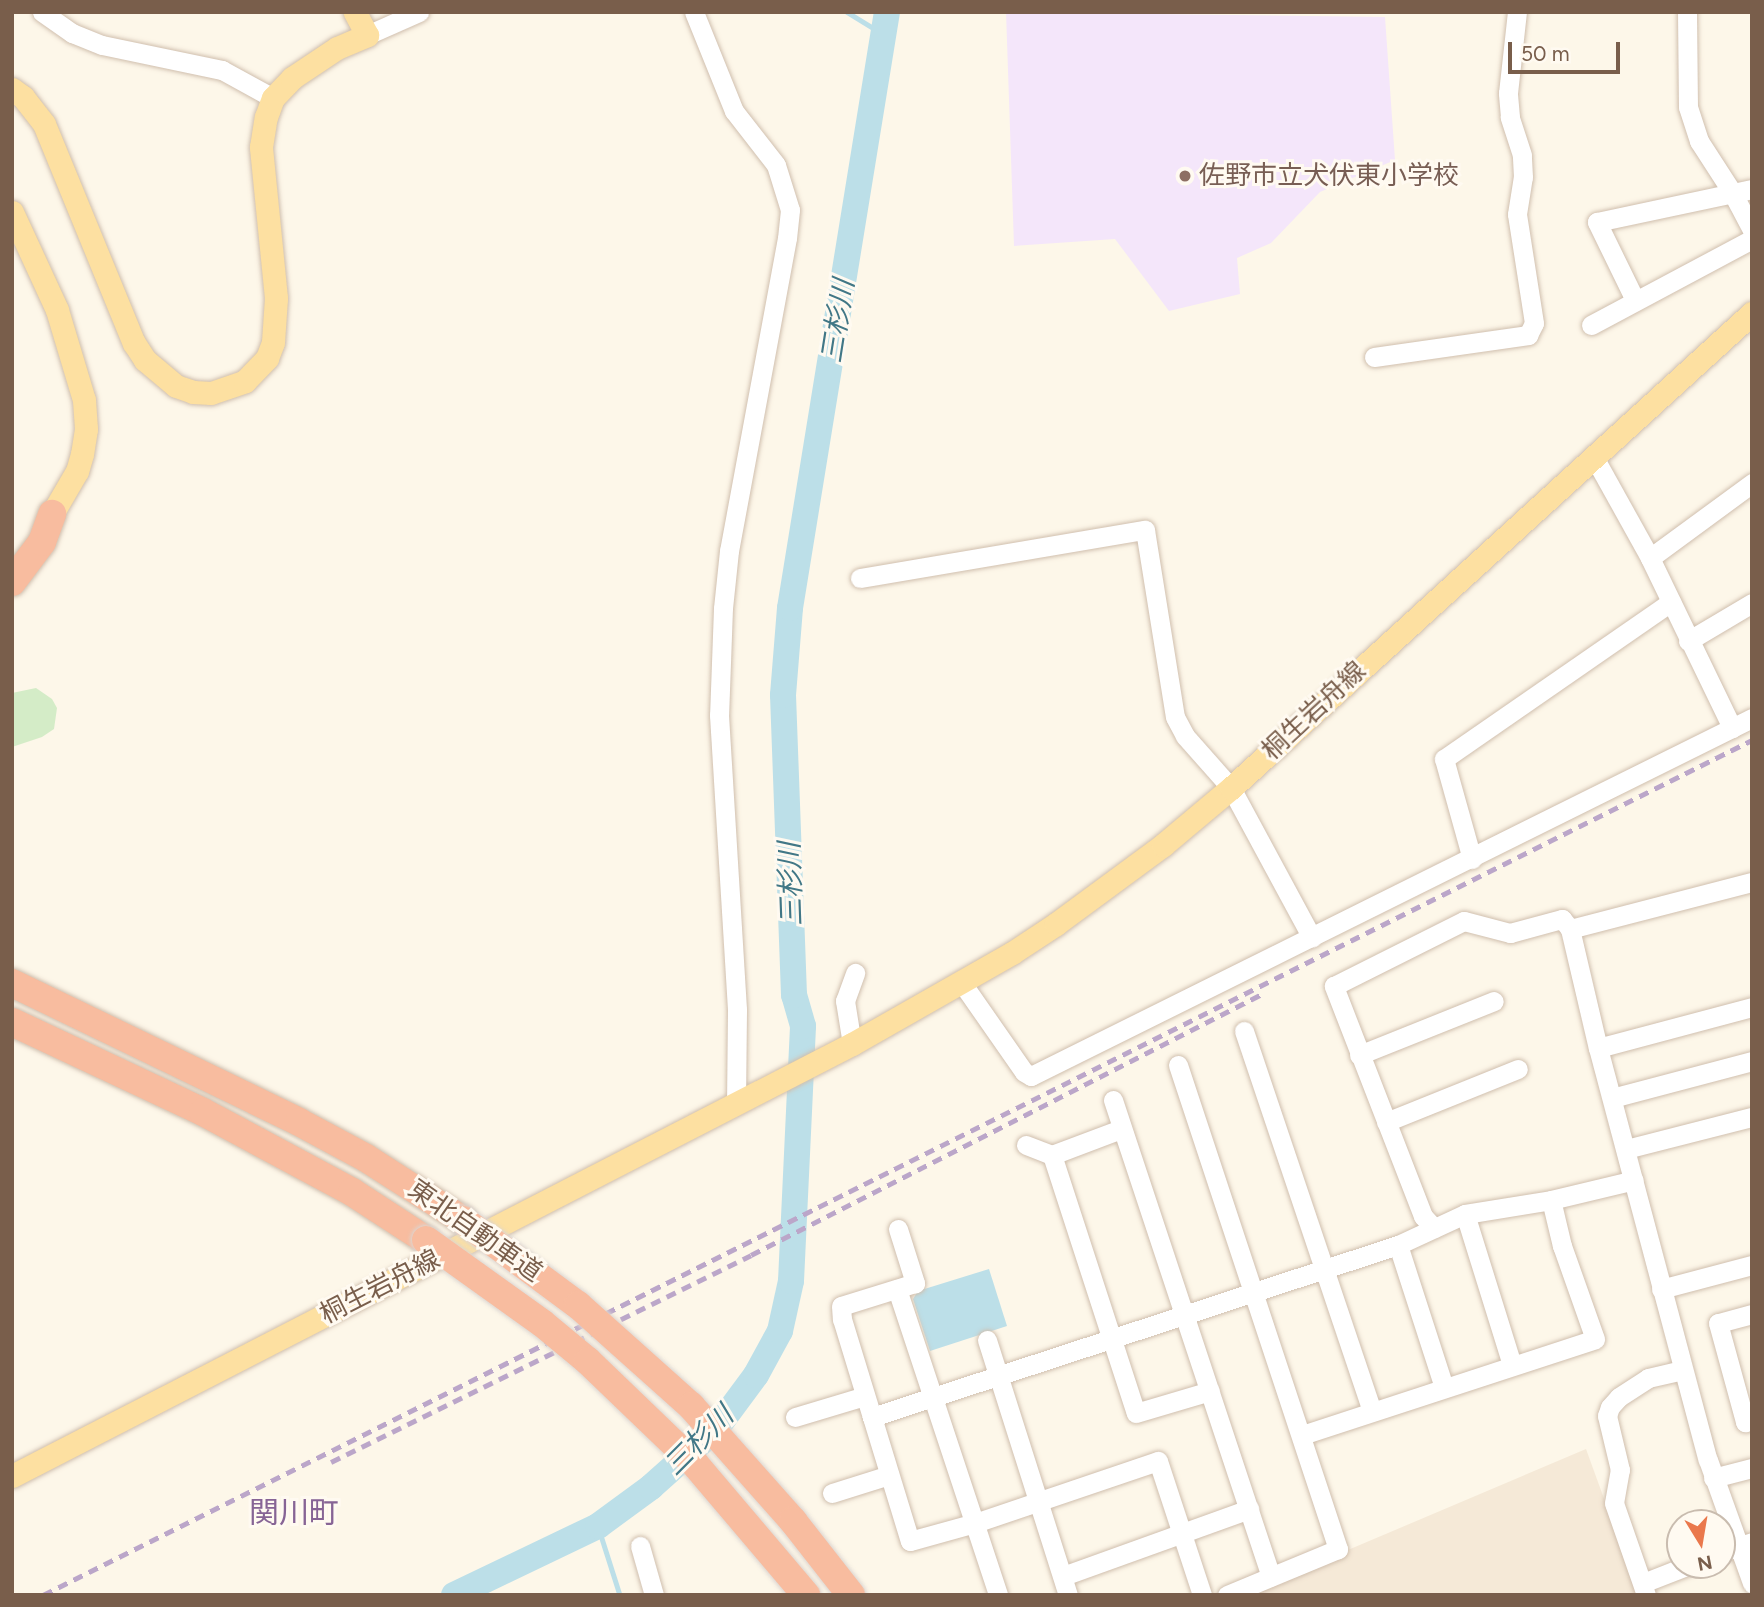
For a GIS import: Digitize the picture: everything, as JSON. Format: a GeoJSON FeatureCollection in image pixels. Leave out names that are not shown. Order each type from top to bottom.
{"type":"FeatureCollection","features":[{"type":"Feature","properties":{"kind":"highway"},"geometry":{"type":"LineString","coordinates":[[12,563],[52,514]]}},
{"type":"Feature","properties":{"kind":"highway"},"geometry":{"type":"LineString","coordinates":[[12,582],[41,542],[52,514]]}},
{"type":"Feature","properties":{"kind":"highway","name":"東北自動車道"},"geometry":{"type":"LineString","coordinates":[[12,983],[299,1122],[366,1158],[463,1220],[578,1305],[691,1406],[793,1521],[851,1595]]}},
{"type":"Feature","properties":{"kind":"highway","name":"東北自動車道"},"geometry":{"type":"LineString","coordinates":[[12,1022],[202,1112],[352,1192],[426,1240],[542,1323],[597,1370],[695,1464],[806,1595]]}},
{"type":"Feature","properties":{"kind":"highway"},"geometry":{"type":"LineString","coordinates":[[12,1042],[78,1069],[202,1112]]}},
{"type":"Feature","properties":{"kind":"main road"},"geometry":{"type":"LineString","coordinates":[[12,89],[23,97],[44,124],[123,317],[145,360],[176,386],[193,392],[211,393],[245,381],[267,358],[273,341],[276,298],[261,147],[273,98],[292,78],[337,48],[367,35],[355,12]]}},
{"type":"Feature","properties":{"kind":"main road"},"geometry":{"type":"LineString","coordinates":[[12,212],[57,310],[84,400],[86,429],[82,454],[77,471],[52,514]]}},
{"type":"Feature","properties":{"kind":"main road","name":"桐生岩舟線"},"geometry":{"type":"LineString","coordinates":[[12,1476],[843,1048],[962,983],[1056,924],[1163,845],[1231,788],[1595,459],[1752,313]]}},
{"type":"Feature","properties":{"kind":"street"},"geometry":{"type":"LineString","coordinates":[[42,12],[72,33],[102,45],[222,70],[273,98]]}},
{"type":"Feature","properties":{"kind":"street"},"geometry":{"type":"LineString","coordinates":[[367,35],[419,12]]}},
{"type":"Feature","properties":{"kind":"street"},"geometry":{"type":"LineString","coordinates":[[694,12],[734,111],[776,165],[790,210],[785,251],[729,551],[723,608],[719,715],[742,1100]]}},
{"type":"Feature","properties":{"kind":"street"},"geometry":{"type":"LineString","coordinates":[[1374,357],[1528,335],[1534,323],[1517,214],[1523,177],[1522,155],[1510,117],[1508,93],[1517,12]]}},
{"type":"Feature","properties":{"kind":"street"},"geometry":{"type":"LineString","coordinates":[[1688,12],[1688,107],[1699,141],[1742,191],[1752,230]]}},
{"type":"Feature","properties":{"kind":"street"},"geometry":{"type":"LineString","coordinates":[[1635,300],[1597,222],[1742,191]]}},
{"type":"Feature","properties":{"kind":"street"},"geometry":{"type":"LineString","coordinates":[[1591,325],[1752,240]]}},
{"type":"Feature","properties":{"kind":"street"},"geometry":{"type":"LineString","coordinates":[[1595,459],[1650,558],[1732,728]]}},
{"type":"Feature","properties":{"kind":"street"},"geometry":{"type":"LineString","coordinates":[[1650,558],[1752,482]]}},
{"type":"Feature","properties":{"kind":"street"},"geometry":{"type":"LineString","coordinates":[[860,578],[1145,530],[1175,717],[1185,736],[1231,788],[1312,938]]}},
{"type":"Feature","properties":{"kind":"street"},"geometry":{"type":"LineString","coordinates":[[1472,859],[1444,759],[1671,602]]}},
{"type":"Feature","properties":{"kind":"street"},"geometry":{"type":"LineString","coordinates":[[1688,641],[1752,603]]}},
{"type":"Feature","properties":{"kind":"street"},"geometry":{"type":"LineString","coordinates":[[962,983],[1024,1072],[1031,1076],[1752,718]]}},
{"type":"Feature","properties":{"kind":"street"},"geometry":{"type":"LineString","coordinates":[[1570,929],[1752,882]]}},
{"type":"Feature","properties":{"kind":"street"},"geometry":{"type":"LineString","coordinates":[[1434,1228],[1423,1216],[1334,986],[1464,921],[1510,933],[1562,919],[1570,929],[1598,1048],[1682,1370],[1713,1478],[1752,1583]]}},
{"type":"Feature","properties":{"kind":"street"},"geometry":{"type":"LineString","coordinates":[[843,1048],[845,1001],[855,973]]}},
{"type":"Feature","properties":{"kind":"street"},"geometry":{"type":"LineString","coordinates":[[1359,1055],[1494,1001]]}},
{"type":"Feature","properties":{"kind":"street"},"geometry":{"type":"LineString","coordinates":[[1598,1048],[1752,1007]]}},
{"type":"Feature","properties":{"kind":"street"},"geometry":{"type":"LineString","coordinates":[[1244,1031],[1373,1411]]}},
{"type":"Feature","properties":{"kind":"street"},"geometry":{"type":"LineString","coordinates":[[1612,1098],[1752,1061]]}},
{"type":"Feature","properties":{"kind":"street"},"geometry":{"type":"LineString","coordinates":[[1178,1065],[1338,1549],[1227,1595]]}},
{"type":"Feature","properties":{"kind":"street"},"geometry":{"type":"LineString","coordinates":[[1386,1122],[1518,1069]]}},
{"type":"Feature","properties":{"kind":"street"},"geometry":{"type":"LineString","coordinates":[[1113,1100],[1271,1577]]}},
{"type":"Feature","properties":{"kind":"street"},"geometry":{"type":"LineString","coordinates":[[1626,1149],[1752,1117]]}},
{"type":"Feature","properties":{"kind":"street"},"geometry":{"type":"LineString","coordinates":[[1026,1145],[1052,1155],[1121,1129]]}},
{"type":"Feature","properties":{"kind":"street"},"geometry":{"type":"LineString","coordinates":[[1052,1155],[1136,1413],[1210,1391]]}},
{"type":"Feature","properties":{"kind":"street"},"geometry":{"type":"LineString","coordinates":[[872,1417],[1398,1245],[1465,1214],[1550,1200],[1634,1180]]}},
{"type":"Feature","properties":{"kind":"street"},"geometry":{"type":"LineString","coordinates":[[1302,1435],[1595,1339],[1562,1246],[1550,1200]]}},
{"type":"Feature","properties":{"kind":"street"},"geometry":{"type":"LineString","coordinates":[[1465,1214],[1512,1365]]}},
{"type":"Feature","properties":{"kind":"street"},"geometry":{"type":"LineString","coordinates":[[898,1229],[915,1283],[841,1306],[842,1319],[910,1541],[975,1523],[1158,1461],[1202,1595]]}},
{"type":"Feature","properties":{"kind":"street"},"geometry":{"type":"LineString","coordinates":[[1398,1245],[1444,1387]]}},
{"type":"Feature","properties":{"kind":"street"},"geometry":{"type":"LineString","coordinates":[[1661,1289],[1752,1265]]}},
{"type":"Feature","properties":{"kind":"street"},"geometry":{"type":"LineString","coordinates":[[897,1289],[998,1595]]}},
{"type":"Feature","properties":{"kind":"street"},"geometry":{"type":"LineString","coordinates":[[1752,1314],[1718,1323],[1745,1422],[1752,1420]]}},
{"type":"Feature","properties":{"kind":"street"},"geometry":{"type":"LineString","coordinates":[[987,1340],[1065,1586],[1182,1533],[1249,1509]]}},
{"type":"Feature","properties":{"kind":"street"},"geometry":{"type":"LineString","coordinates":[[1666,1577],[1644,1589],[1614,1503],[1620,1470],[1607,1416],[1610,1407],[1619,1397],[1648,1378],[1682,1370]]}},
{"type":"Feature","properties":{"kind":"street"},"geometry":{"type":"LineString","coordinates":[[795,1418],[865,1396]]}},
{"type":"Feature","properties":{"kind":"street"},"geometry":{"type":"LineString","coordinates":[[1713,1478],[1752,1468]]}},
{"type":"Feature","properties":{"kind":"street"},"geometry":{"type":"LineString","coordinates":[[832,1493],[889,1475]]}},
{"type":"Feature","properties":{"kind":"street"},"geometry":{"type":"LineString","coordinates":[[640,1546],[654,1595]]}},
{"type":"Feature","properties":{"kind":"shaded area","name":"佐野市立犬伏東小学校"},"geometry":{"type":"Polygon","coordinates":[[[1006,12],[1385,17],[1395,160],[1320,192],[1271,243],[1237,258],[1240,294],[1169,311],[1115,239],[1014,246],[1006,12]]]}},
{"type":"Feature","properties":{"kind":"shaded area"},"geometry":{"type":"Polygon","coordinates":[[[1586,1449],[1639,1595],[1242,1595],[1586,1449]]]}},
{"type":"Feature","properties":{"kind":"green space"},"geometry":{"type":"Polygon","coordinates":[[[36,688],[52,699],[57,708],[54,729],[42,737],[12,747],[12,693],[36,688]]]}},
{"type":"Feature","properties":{"kind":"water"},"geometry":{"type":"Polygon","coordinates":[[[989,1269],[1007,1326],[930,1351],[913,1299],[918,1291],[989,1269]]]}},
{"type":"Feature","properties":{"kind":"waterway"},"geometry":{"type":"LineString","coordinates":[[847,12],[883,34]]}},
{"type":"Feature","properties":{"kind":"waterway","name":"三杉川"},"geometry":{"type":"LineString","coordinates":[[454,1595],[598,1526],[651,1487],[716,1429],[756,1375],[780,1331],[791,1281],[803,1026],[794,995],[783,695],[790,608],[887,12]]}},
{"type":"Feature","properties":{"kind":"waterway"},"geometry":{"type":"LineString","coordinates":[[598,1526],[620,1595]]}},
{"type":"Feature","properties":{"kind":"railway"},"geometry":{"type":"LineString","coordinates":[[43,1595],[1752,740]]}},
{"type":"Feature","properties":{"kind":"railway"},"geometry":{"type":"LineString","coordinates":[[331,1462],[751,1255],[1260,995]]}},
{"type":"Feature","properties":{"kind":"place","name":"佐野市立犬伏東小学校"},"geometry":{"type":"Point","coordinates":[1185,176]}},
{"type":"Feature","properties":{"kind":"district","name":"関川町"},"geometry":{"type":"Point","coordinates":[294,1513]}}]}
